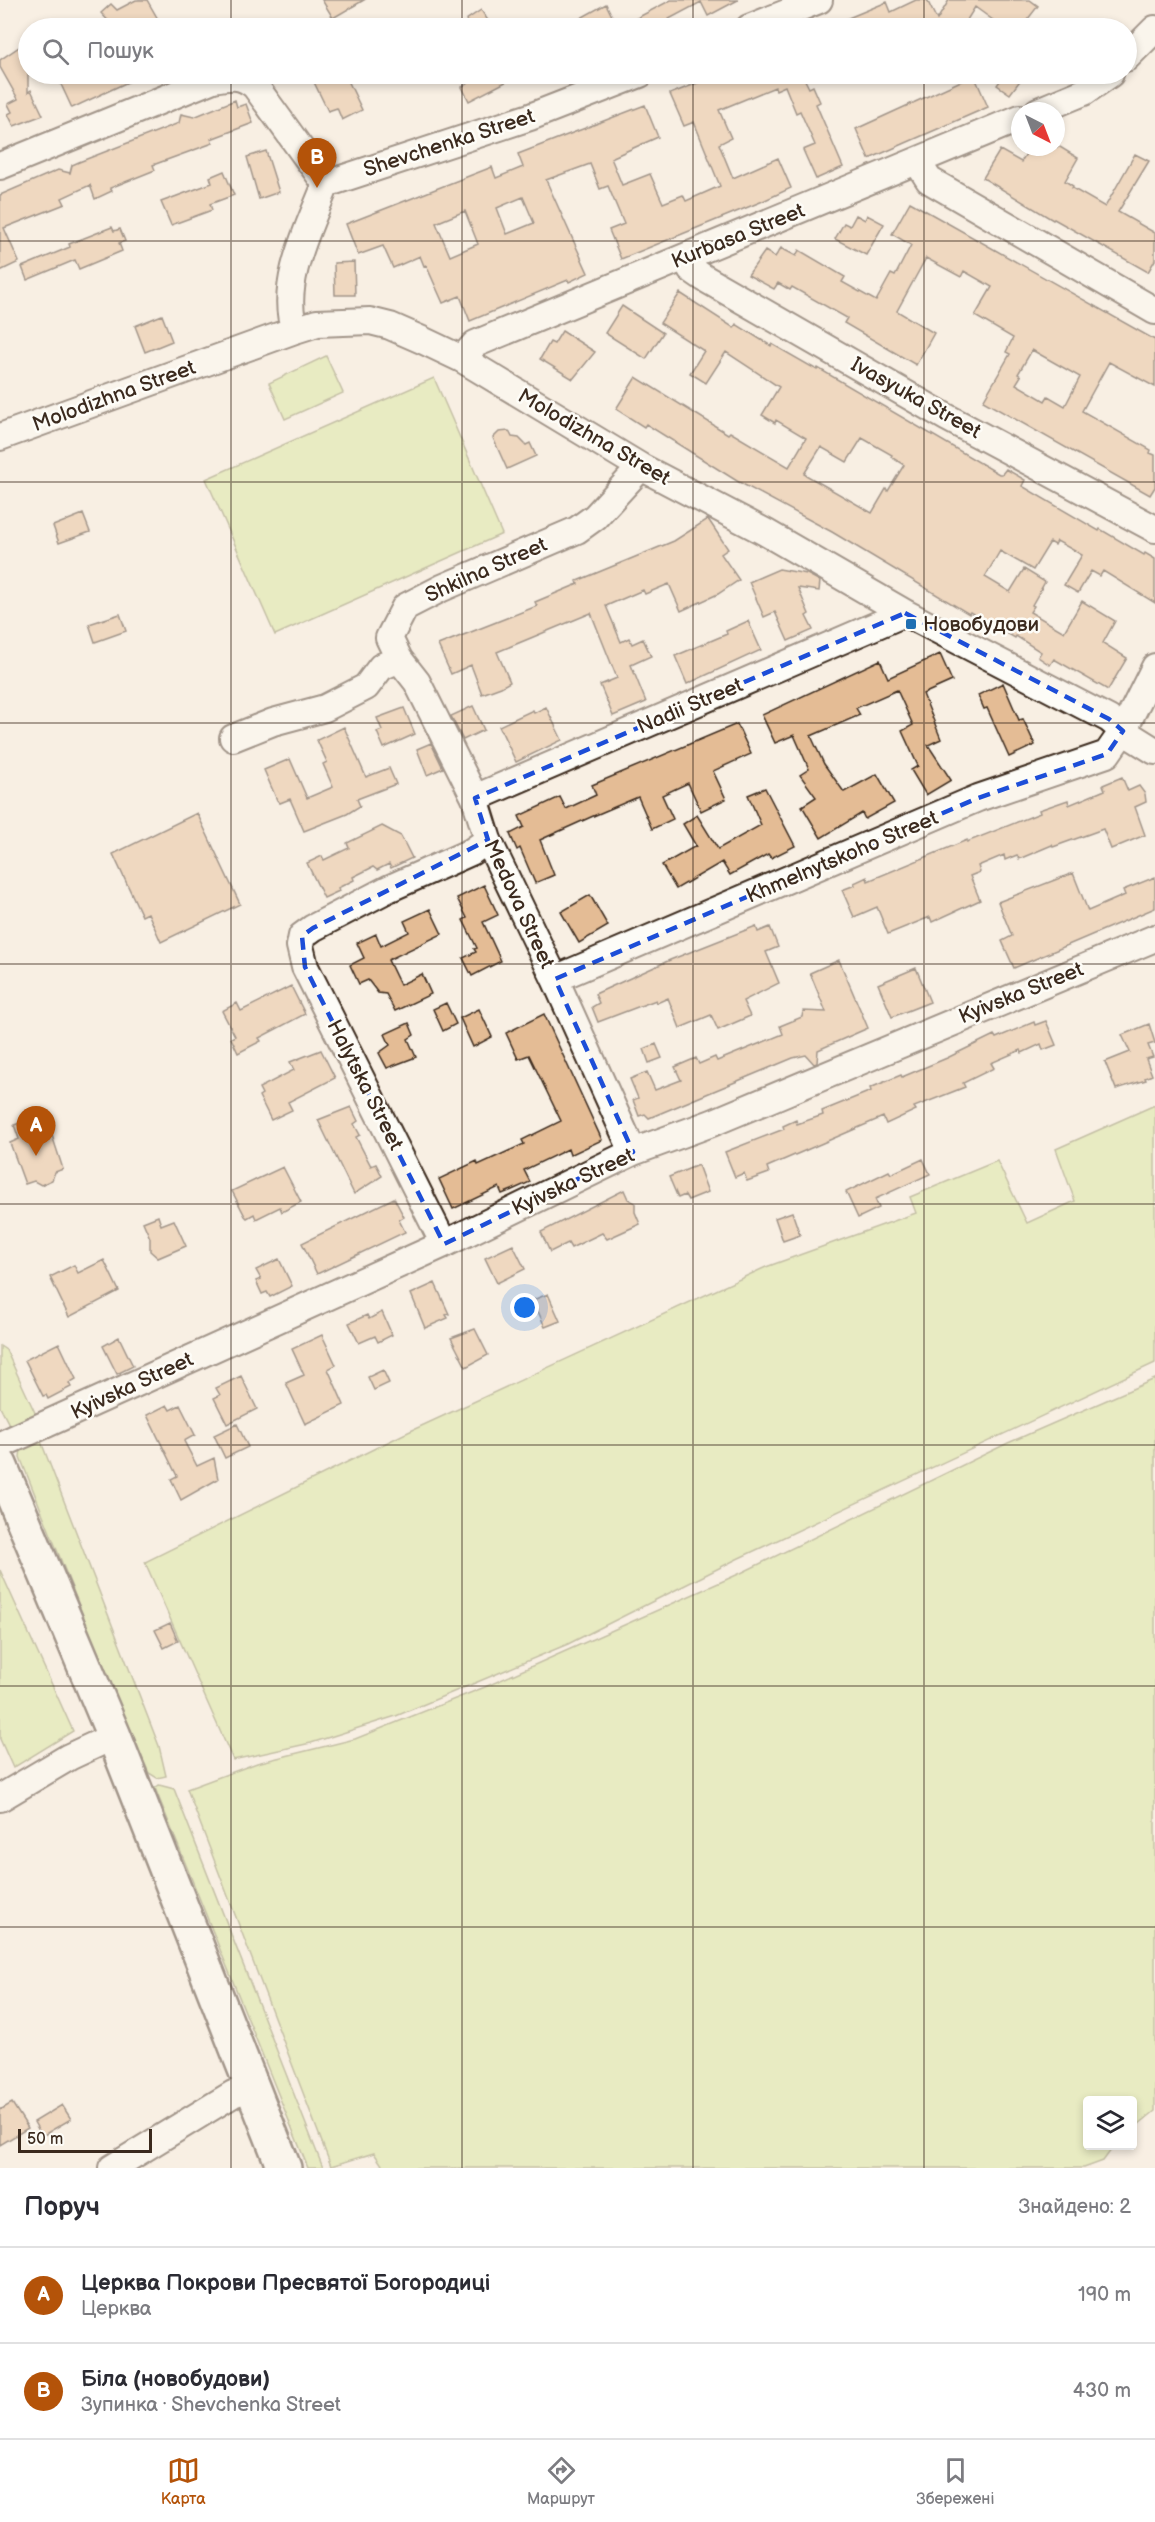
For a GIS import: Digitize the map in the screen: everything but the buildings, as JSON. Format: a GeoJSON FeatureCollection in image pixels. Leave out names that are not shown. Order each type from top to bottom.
{"type":"FeatureCollection","features":[{"type":"Feature","properties":{"kind":"main road"},"geometry":{"type":"LineString","coordinates":[[2,1470],[114,1736],[284,2168]]}},
{"type":"Feature","properties":{"kind":"street"},"geometry":{"type":"LineString","coordinates":[[774,18],[819,0]]}},
{"type":"Feature","properties":{"kind":"street"},"geometry":{"type":"LineString","coordinates":[[1137,47],[1155,29]]}},
{"type":"Feature","properties":{"kind":"street"},"geometry":{"type":"LineString","coordinates":[[0,166],[201,84]]}},
{"type":"Feature","properties":{"kind":"street"},"geometry":{"type":"LineString","coordinates":[[252,84],[326,184],[296,259],[289,314],[295,330]]}},
{"type":"Feature","properties":{"kind":"street","name":"Shevchenka Street"},"geometry":{"type":"LineString","coordinates":[[326,184],[530,117],[614,84]]}},
{"type":"Feature","properties":{"kind":"street"},"geometry":{"type":"LineString","coordinates":[[1060,102],[1084,92],[1096,84]]}},
{"type":"Feature","properties":{"kind":"street","name":"Kurbasa Street"},"geometry":{"type":"LineString","coordinates":[[462,359],[475,344],[1011,122]]}},
{"type":"Feature","properties":{"kind":"street"},"geometry":{"type":"LineString","coordinates":[[917,161],[929,180],[1155,311]]}},
{"type":"Feature","properties":{"kind":"street","name":"Ivasyuka Street"},"geometry":{"type":"LineString","coordinates":[[686,257],[691,269],[704,278],[946,417],[1155,529]]}},
{"type":"Feature","properties":{"kind":"street","name":"Molodizhna Street"},"geometry":{"type":"LineString","coordinates":[[0,437],[317,323],[370,321],[390,326],[462,359],[641,467],[765,532],[906,613],[1109,719],[1123,731],[1155,751]]}},
{"type":"Feature","properties":{"kind":"street","name":"Shkilna Street"},"geometry":{"type":"LineString","coordinates":[[399,659],[389,638],[405,607],[442,588],[577,530],[595,517],[641,467]]}},
{"type":"Feature","properties":{"kind":"street","name":"Nadii Street"},"geometry":{"type":"LineString","coordinates":[[475,798],[906,613]]}},
{"type":"Feature","properties":{"kind":"street"},"geometry":{"type":"LineString","coordinates":[[233,738],[273,722],[325,708],[366,687],[381,667],[399,659]]}},
{"type":"Feature","properties":{"kind":"street","name":"Medova Street"},"geometry":{"type":"LineString","coordinates":[[399,659],[417,682],[475,798],[488,840],[555,979],[633,1152]]}},
{"type":"Feature","properties":{"kind":"street","name":"Khmelnytskoho Street"},"geometry":{"type":"LineString","coordinates":[[555,979],[978,798],[1107,754],[1123,731],[1155,667]]}},
{"type":"Feature","properties":{"kind":"street","name":"Halytska Street"},"geometry":{"type":"LineString","coordinates":[[444,1244],[305,967],[300,946],[302,936],[313,928],[387,889],[471,852],[488,840]]}},
{"type":"Feature","properties":{"kind":"street","name":"Kyivska Street"},"geometry":{"type":"LineString","coordinates":[[2,1470],[444,1244],[633,1152],[712,1123],[1155,938]]}},
{"type":"Feature","properties":{"kind":"street"},"geometry":{"type":"LineString","coordinates":[[0,1798],[69,1757],[114,1736]]}},
{"type":"Feature","properties":{"kind":"street"},"geometry":{"type":"LineString","coordinates":[[112,2168],[233,2094],[251,2087]]}},
{"type":"Feature","properties":{"kind":"highlighted area"},"geometry":{"type":"Polygon","coordinates":[[[905,613],[1109,719],[1123,731],[1107,754],[978,798],[555,979],[633,1152],[444,1244],[305,967],[302,936],[313,928],[488,840],[475,798],[905,613]]]}},
{"type":"Feature","properties":{"kind":"green space"},"geometry":{"type":"Polygon","coordinates":[[[326,356],[343,393],[285,419],[269,383],[326,356]]]}},
{"type":"Feature","properties":{"kind":"green space"},"geometry":{"type":"Polygon","coordinates":[[[434,378],[502,534],[275,635],[206,479],[434,378]]]}},
{"type":"Feature","properties":{"kind":"green space"},"geometry":{"type":"Polygon","coordinates":[[[1155,1105],[1155,1363],[737,1559],[568,1644],[396,1716],[311,1743],[233,1760],[145,1562],[404,1434],[766,1267],[916,1213],[910,1197],[997,1161],[1027,1223],[1075,1201],[1056,1149],[1155,1105]]]}},
{"type":"Feature","properties":{"kind":"green space"},"geometry":{"type":"Polygon","coordinates":[[[0,1346],[6,1350],[37,1417],[11,1428],[0,1407],[0,1346]]]}},
{"type":"Feature","properties":{"kind":"green space"},"geometry":{"type":"Polygon","coordinates":[[[1155,1379],[1155,2111],[1137,2126],[1137,2096],[1083,2096],[1083,2150],[1111,2150],[1103,2161],[1084,2168],[384,2168],[374,2153],[331,2166],[187,1789],[257,1763],[355,1739],[485,1687],[741,1573],[1008,1443],[1155,1379]]]}},
{"type":"Feature","properties":{"kind":"green space"},"geometry":{"type":"Polygon","coordinates":[[[40,1439],[159,1746],[166,1776],[157,1778],[149,1773],[115,1696],[20,1457],[21,1449],[40,1439]]]}},
{"type":"Feature","properties":{"kind":"green space"},"geometry":{"type":"Polygon","coordinates":[[[0,1570],[73,1731],[13,1768],[0,1739],[0,1570]]]}},
{"type":"Feature","properties":{"kind":"green space"},"geometry":{"type":"Polygon","coordinates":[[[159,1785],[174,1789],[323,2168],[308,2168],[155,1788],[159,1785]]]}},
{"type":"Feature","properties":{"kind":"place","name":"Біла (новобудови)"},"geometry":{"type":"Point","coordinates":[317,188]}},
{"type":"Feature","properties":{"kind":"place","name":"Новобудови"},"geometry":{"type":"Point","coordinates":[911,624]}},
{"type":"Feature","properties":{"kind":"place","name":"Церква Покрови Пресвятої Богородиці"},"geometry":{"type":"Point","coordinates":[36,1156]}}]}
